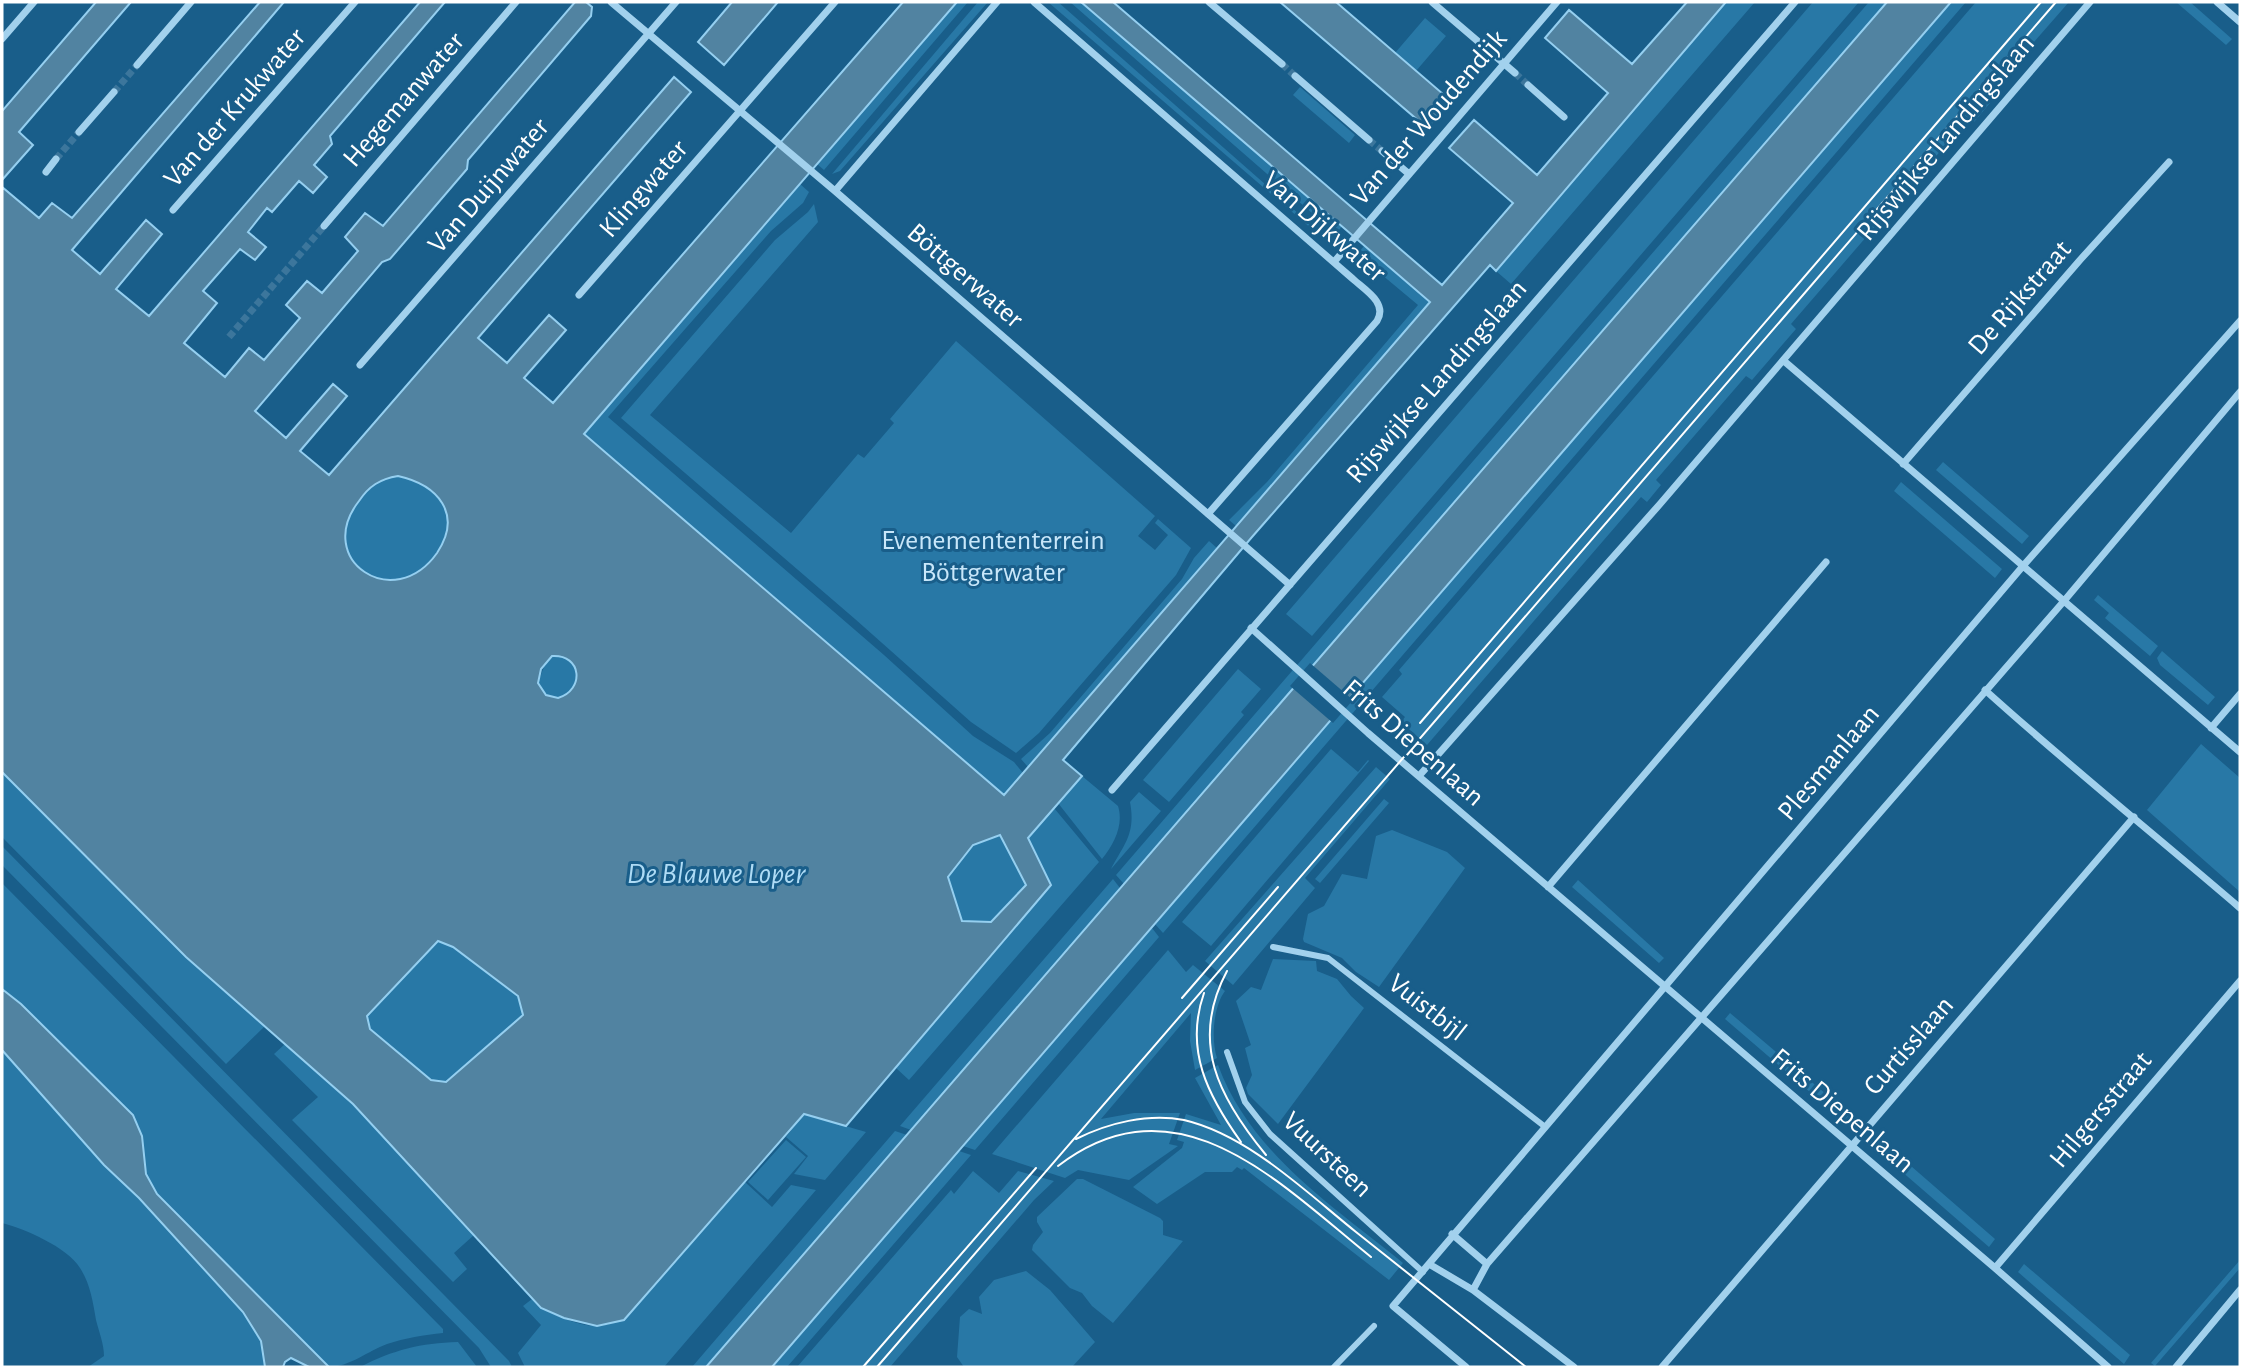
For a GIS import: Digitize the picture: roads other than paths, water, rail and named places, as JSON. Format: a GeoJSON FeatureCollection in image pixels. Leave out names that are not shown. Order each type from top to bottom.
{"type":"FeatureCollection","features":[{"type":"Feature","properties":{"kind":"street"},"geometry":{"type":"LineString","coordinates":[[2,39],[34,2]]}},
{"type":"Feature","properties":{"kind":"street"},"geometry":{"type":"LineString","coordinates":[[137,65],[191,2]]}},
{"type":"Feature","properties":{"kind":"street","name":"Van der Krukwater"},"geometry":{"type":"LineString","coordinates":[[173,210],[355,2]]}},
{"type":"Feature","properties":{"kind":"street","name":"Hegemanwater"},"geometry":{"type":"LineString","coordinates":[[324,226],[516,2]]}},
{"type":"Feature","properties":{"kind":"street","name":"Böttgerwater"},"geometry":{"type":"LineString","coordinates":[[611,2],[835,191],[1290,585]]}},
{"type":"Feature","properties":{"kind":"street","name":"Van Duijnwater"},"geometry":{"type":"LineString","coordinates":[[360,365],[676,2]]}},
{"type":"Feature","properties":{"kind":"street","name":"Klingwater"},"geometry":{"type":"LineString","coordinates":[[579,295],[835,2]]}},
{"type":"Feature","properties":{"kind":"street"},"geometry":{"type":"LineString","coordinates":[[835,191],[997,2]]}},
{"type":"Feature","properties":{"kind":"street","name":"Van Dijkwater"},"geometry":{"type":"LineString","coordinates":[[1034,2],[1334,262],[1378,303],[1381,310],[1379,318],[1208,514]]}},
{"type":"Feature","properties":{"kind":"street"},"geometry":{"type":"LineString","coordinates":[[1209,2],[1282,64]]}},
{"type":"Feature","properties":{"kind":"street"},"geometry":{"type":"LineString","coordinates":[[1432,2],[1514,73]]}},
{"type":"Feature","properties":{"kind":"street","name":"Van der Woudendijk"},"geometry":{"type":"LineString","coordinates":[[1334,262],[1557,2]]}},
{"type":"Feature","properties":{"kind":"street","name":"Rijswijkse Landingslaan"},"geometry":{"type":"LineString","coordinates":[[1112,790],[1795,2]]}},
{"type":"Feature","properties":{"kind":"street","name":"Rijswijkse Landingslaan"},"geometry":{"type":"LineString","coordinates":[[1419,776],[1784,361],[2090,2]]}},
{"type":"Feature","properties":{"kind":"street"},"geometry":{"type":"LineString","coordinates":[[2217,2],[2240,22]]}},
{"type":"Feature","properties":{"kind":"street"},"geometry":{"type":"LineString","coordinates":[[1295,76],[1369,139]]}},
{"type":"Feature","properties":{"kind":"street"},"geometry":{"type":"LineString","coordinates":[[1528,85],[1564,117]]}},
{"type":"Feature","properties":{"kind":"street"},"geometry":{"type":"LineString","coordinates":[[79,132],[114,92]]}},
{"type":"Feature","properties":{"kind":"street"},"geometry":{"type":"LineString","coordinates":[[1382,151],[1409,174]]}},
{"type":"Feature","properties":{"kind":"street"},"geometry":{"type":"LineString","coordinates":[[46,172],[55,159]]}},
{"type":"Feature","properties":{"kind":"street","name":"De Rijkstraat"},"geometry":{"type":"LineString","coordinates":[[1903,464],[2169,162]]}},
{"type":"Feature","properties":{"kind":"street","name":"Plesmanlaan"},"geometry":{"type":"LineString","coordinates":[[1466,1367],[1393,1306],[2023,566],[2240,321]]}},
{"type":"Feature","properties":{"kind":"street"},"geometry":{"type":"LineString","coordinates":[[1784,361],[2240,752]]}},
{"type":"Feature","properties":{"kind":"street"},"geometry":{"type":"LineString","coordinates":[[1473,1290],[1487,1264],[2064,601],[2240,392]]}},
{"type":"Feature","properties":{"kind":"street"},"geometry":{"type":"LineString","coordinates":[[1548,887],[1826,562]]}},
{"type":"Feature","properties":{"kind":"street","name":"Frits Diepenlaan"},"geometry":{"type":"LineString","coordinates":[[1251,628],[1368,733],[2108,1367]]}},
{"type":"Feature","properties":{"kind":"street"},"geometry":{"type":"LineString","coordinates":[[1985,690],[2058,756],[2240,908]]}},
{"type":"Feature","properties":{"kind":"street"},"geometry":{"type":"LineString","coordinates":[[2211,728],[2240,694]]}},
{"type":"Feature","properties":{"kind":"street","name":"Curtisslaan"},"geometry":{"type":"LineString","coordinates":[[1662,1367],[2134,817]]}},
{"type":"Feature","properties":{"kind":"street","name":"Vuistbijl"},"geometry":{"type":"LineString","coordinates":[[1273,947],[1328,958],[1544,1126]]}},
{"type":"Feature","properties":{"kind":"street","name":"Hilgersstraat"},"geometry":{"type":"LineString","coordinates":[[1995,1268],[2240,981]]}},
{"type":"Feature","properties":{"kind":"street","name":"Vuursteen"},"geometry":{"type":"LineString","coordinates":[[1227,1052],[1245,1102],[1270,1134],[1423,1272]]}},
{"type":"Feature","properties":{"kind":"street"},"geometry":{"type":"LineString","coordinates":[[1452,1234],[1487,1264]]}},
{"type":"Feature","properties":{"kind":"street"},"geometry":{"type":"LineString","coordinates":[[1429,1264],[1473,1290],[1574,1367]]}},
{"type":"Feature","properties":{"kind":"street"},"geometry":{"type":"LineString","coordinates":[[2176,1367],[2240,1290]]}},
{"type":"Feature","properties":{"kind":"street"},"geometry":{"type":"LineString","coordinates":[[1334,1367],[1374,1326]]}},
{"type":"Feature","properties":{"kind":"water"},"geometry":{"type":"Polygon","coordinates":[[[96,2],[131,2],[19,132],[33,145],[2,180],[2,111],[96,2]]]}},
{"type":"Feature","properties":{"kind":"water","name":"De Blauwe Loper"},"geometry":{"type":"Polygon","coordinates":[[[260,2],[284,2],[72,250],[100,274],[146,220],[162,234],[116,289],[149,316],[420,2],[445,2],[330,136],[332,144],[314,165],[327,177],[313,193],[299,181],[272,212],[267,208],[248,232],[266,247],[255,260],[240,249],[203,291],[217,303],[184,343],[225,377],[249,348],[264,360],[300,318],[286,305],[307,281],[322,293],[358,251],[345,237],[365,213],[383,226],[575,2],[586,2],[592,7],[591,16],[468,160],[467,169],[390,259],[382,262],[255,411],[286,438],[333,384],[347,396],[300,451],[329,475],[674,77],[691,92],[478,338],[507,363],[549,315],[566,330],[524,378],[553,403],[903,2],[957,2],[584,434],[1004,795],[1430,302],[1081,2],[1113,2],[1442,285],[1513,203],[1449,148],[1474,120],[1537,175],[1608,93],[1545,38],[1569,10],[1632,64],[1687,2],[1726,2],[1496,271],[1490,265],[1252,537],[1063,760],[1082,776],[1028,838],[1051,885],[846,1126],[804,1114],[624,1320],[597,1326],[564,1318],[541,1308],[353,1104],[186,957],[2,772],[2,187],[39,218],[52,203],[72,218],[260,2]],[[392,477],[380,481],[367,491],[347,523],[346,543],[352,559],[365,572],[381,579],[400,579],[419,571],[437,553],[448,526],[447,514],[435,494],[412,480],[392,477]],[[552,656],[541,669],[538,683],[546,695],[558,698],[573,688],[576,673],[569,661],[552,656]],[[1000,835],[973,845],[948,877],[962,921],[991,922],[1026,885],[1000,835]],[[438,941],[367,1016],[370,1029],[431,1080],[446,1082],[523,1015],[518,996],[453,947],[438,941]]]}},
{"type":"Feature","properties":{"kind":"water"},"geometry":{"type":"Polygon","coordinates":[[[732,2],[778,2],[724,65],[698,42],[732,2]]]}},
{"type":"Feature","properties":{"kind":"water"},"geometry":{"type":"Polygon","coordinates":[[[1280,2],[1336,2],[1450,100],[1427,128],[1280,2]]]}},
{"type":"Feature","properties":{"kind":"water"},"geometry":{"type":"Polygon","coordinates":[[[1887,2],[1951,2],[772,1367],[706,1367],[1887,2]]]}},
{"type":"Feature","properties":{"kind":"water"},"geometry":{"type":"Polygon","coordinates":[[[2,989],[21,1004],[133,1115],[142,1136],[146,1174],[157,1194],[329,1367],[309,1367],[291,1358],[283,1367],[265,1367],[261,1341],[243,1312],[139,1198],[104,1165],[2,1050],[2,989]]]}},
{"type":"Feature","properties":{"kind":"tunnel"},"geometry":{"type":"LineString","coordinates":[[1282,64],[1295,76]]}},
{"type":"Feature","properties":{"kind":"tunnel"},"geometry":{"type":"LineString","coordinates":[[114,92],[137,65]]}},
{"type":"Feature","properties":{"kind":"tunnel"},"geometry":{"type":"LineString","coordinates":[[1515,73],[1528,85]]}},
{"type":"Feature","properties":{"kind":"tunnel"},"geometry":{"type":"LineString","coordinates":[[56,159],[79,132]]}},
{"type":"Feature","properties":{"kind":"tunnel"},"geometry":{"type":"LineString","coordinates":[[1369,140],[1382,151]]}},
{"type":"Feature","properties":{"kind":"tunnel"},"geometry":{"type":"LineString","coordinates":[[229,337],[324,226]]}},
{"type":"Feature","properties":{"kind":"tram line"},"geometry":{"type":"LineString","coordinates":[[1420,723],[2041,2]]}},
{"type":"Feature","properties":{"kind":"tram line"},"geometry":{"type":"LineString","coordinates":[[877,1367],[2056,2]]}},
{"type":"Feature","properties":{"kind":"tram line"},"geometry":{"type":"LineString","coordinates":[[1182,998],[1278,887]]}},
{"type":"Feature","properties":{"kind":"tram line"},"geometry":{"type":"LineString","coordinates":[[1227,971],[1216,997],[1210,1022],[1210,1045],[1223,1090],[1249,1134],[1266,1155]]}},
{"type":"Feature","properties":{"kind":"tram line"},"geometry":{"type":"LineString","coordinates":[[1204,993],[1198,1014],[1198,1053],[1218,1107],[1241,1142]]}},
{"type":"Feature","properties":{"kind":"tram line"},"geometry":{"type":"LineString","coordinates":[[1076,1139],[1115,1124],[1156,1118],[1184,1120],[1231,1138],[1296,1183],[1526,1367]]}},
{"type":"Feature","properties":{"kind":"tram line"},"geometry":{"type":"LineString","coordinates":[[1058,1166],[1102,1141],[1145,1131],[1186,1135],[1225,1150],[1264,1172],[1371,1257]]}},
{"type":"Feature","properties":{"kind":"tram line"},"geometry":{"type":"LineString","coordinates":[[863,1367],[1036,1168]]}},
{"type":"Feature","properties":{"kind":"park label","name":"Evenemententerrein Böttgerwater"},"geometry":{"type":"Point","coordinates":[993,557]}}]}
